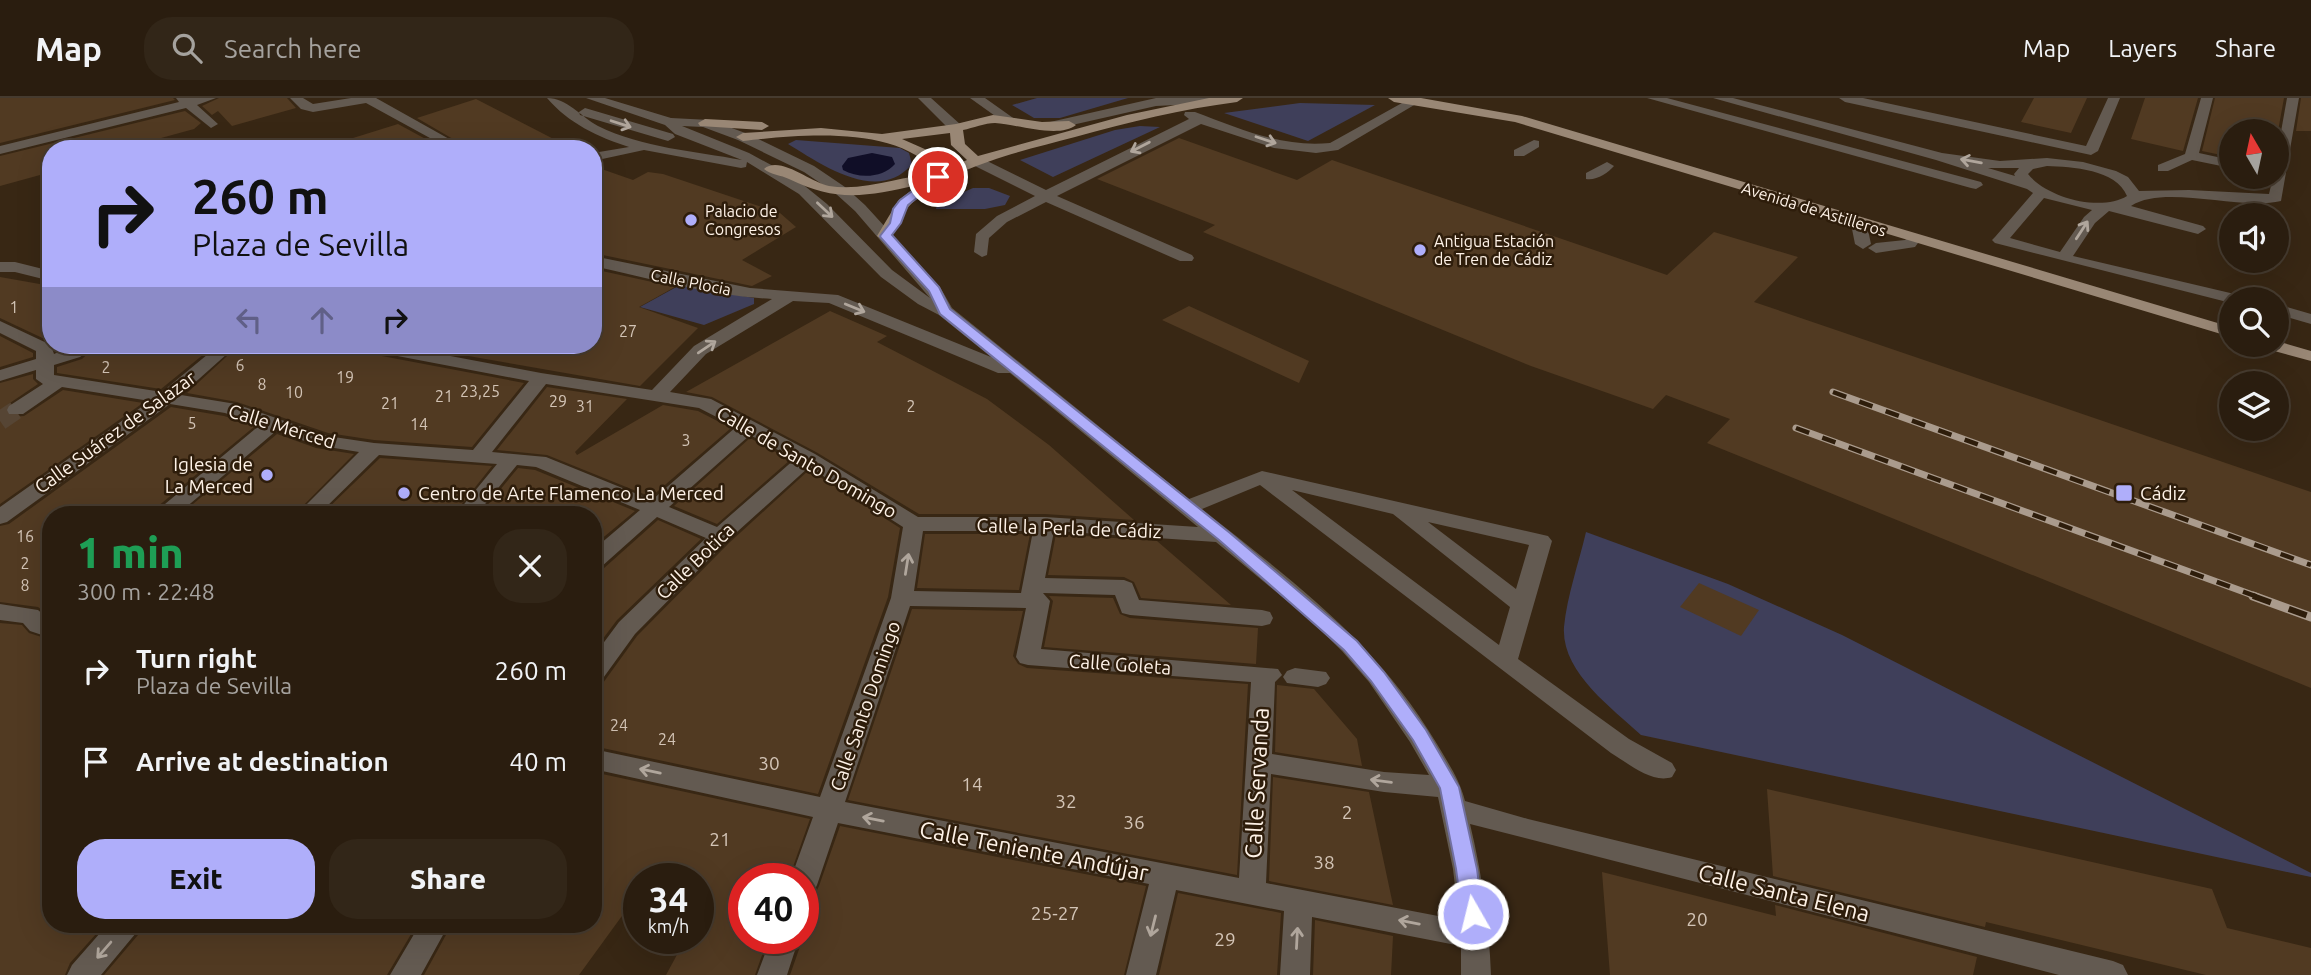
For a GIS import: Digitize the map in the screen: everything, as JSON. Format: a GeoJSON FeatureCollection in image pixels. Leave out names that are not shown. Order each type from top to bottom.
{"type":"FeatureCollection","features":[{"type":"Feature","properties":{"kind":"main road"},"geometry":{"type":"LineString","coordinates":[[743,137],[805,133],[885,137],[956,128],[983,120],[1010,120],[1050,126],[1237,98]]}},
{"type":"Feature","properties":{"kind":"main road","name":"Avenida de Astilleros"},"geometry":{"type":"LineString","coordinates":[[1394,98],[1517,120],[2219,328]]}},
{"type":"Feature","properties":{"kind":"main road"},"geometry":{"type":"LineString","coordinates":[[886,236],[904,202],[941,176],[976,161],[1168,108]]}},
{"type":"Feature","properties":{"kind":"main road"},"geometry":{"type":"LineString","coordinates":[[705,123],[778,127],[805,133]]}},
{"type":"Feature","properties":{"kind":"main road"},"geometry":{"type":"LineString","coordinates":[[1020,148],[1033,135],[1032,129],[1025,123]]}},
{"type":"Feature","properties":{"kind":"main road"},"geometry":{"type":"LineString","coordinates":[[956,128],[958,145],[976,161]]}},
{"type":"Feature","properties":{"kind":"main road"},"geometry":{"type":"LineString","coordinates":[[885,137],[925,153],[936,161],[941,176]]}},
{"type":"Feature","properties":{"kind":"main road"},"geometry":{"type":"LineString","coordinates":[[771,169],[789,172],[816,187],[840,190],[941,176]]}},
{"type":"Feature","properties":{"kind":"main road"},"geometry":{"type":"LineString","coordinates":[[2289,350],[2311,356]]}},
{"type":"Feature","properties":{"kind":"street"},"geometry":{"type":"LineString","coordinates":[[0,150],[185,101],[210,98]]}},
{"type":"Feature","properties":{"kind":"street"},"geometry":{"type":"LineString","coordinates":[[296,98],[305,106],[313,108],[368,99],[444,140]]}},
{"type":"Feature","properties":{"kind":"street"},"geometry":{"type":"LineString","coordinates":[[592,98],[670,122],[705,123],[791,159],[840,190],[934,290],[945,311]]}},
{"type":"Feature","properties":{"kind":"street"},"geometry":{"type":"LineString","coordinates":[[924,98],[956,128]]}},
{"type":"Feature","properties":{"kind":"street"},"geometry":{"type":"LineString","coordinates":[[976,98],[1010,120]]}},
{"type":"Feature","properties":{"kind":"street"},"geometry":{"type":"LineString","coordinates":[[1050,126],[1156,102],[1237,98]]}},
{"type":"Feature","properties":{"kind":"street"},"geometry":{"type":"LineString","coordinates":[[1653,98],[1976,185]]}},
{"type":"Feature","properties":{"kind":"street"},"geometry":{"type":"LineString","coordinates":[[1719,98],[1941,157],[2077,203],[2110,206],[2198,229],[2135,197],[2128,184],[2100,171],[2072,164],[2000,165],[1941,157]]}},
{"type":"Feature","properties":{"kind":"street"},"geometry":{"type":"LineString","coordinates":[[1845,98],[2091,151],[2114,98]]}},
{"type":"Feature","properties":{"kind":"street"},"geometry":{"type":"LineString","coordinates":[[2192,156],[2207,98]]}},
{"type":"Feature","properties":{"kind":"street"},"geometry":{"type":"LineString","coordinates":[[2289,120],[2293,98]]}},
{"type":"Feature","properties":{"kind":"street"},"geometry":{"type":"LineString","coordinates":[[555,100],[657,135],[704,140]]}},
{"type":"Feature","properties":{"kind":"street"},"geometry":{"type":"LineString","coordinates":[[555,100],[583,123],[609,136],[651,147],[771,169]]}},
{"type":"Feature","properties":{"kind":"street"},"geometry":{"type":"LineString","coordinates":[[185,101],[211,124]]}},
{"type":"Feature","properties":{"kind":"street"},"geometry":{"type":"LineString","coordinates":[[1168,108],[1290,148],[1320,150],[1333,147],[1415,101]]}},
{"type":"Feature","properties":{"kind":"street"},"geometry":{"type":"LineString","coordinates":[[982,251],[981,237],[986,230],[1045,195],[1201,119]]}},
{"type":"Feature","properties":{"kind":"street"},"geometry":{"type":"LineString","coordinates":[[670,122],[680,131],[719,145],[771,169],[804,191],[909,294],[945,311],[1224,536],[1350,645],[1419,735],[1452,798],[1475,936],[1476,975]]}},
{"type":"Feature","properties":{"kind":"street"},"geometry":{"type":"LineString","coordinates":[[602,155],[651,147],[708,149],[743,137]]}},
{"type":"Feature","properties":{"kind":"street"},"geometry":{"type":"LineString","coordinates":[[1518,153],[1534,144]]}},
{"type":"Feature","properties":{"kind":"street"},"geometry":{"type":"LineString","coordinates":[[2163,168],[2192,156],[2219,162]]}},
{"type":"Feature","properties":{"kind":"street"},"geometry":{"type":"LineString","coordinates":[[976,161],[1072,209],[1186,258]]}},
{"type":"Feature","properties":{"kind":"street"},"geometry":{"type":"LineString","coordinates":[[2035,188],[2022,177],[2022,171],[2039,163]]}},
{"type":"Feature","properties":{"kind":"street"},"geometry":{"type":"LineString","coordinates":[[1591,176],[1607,166]]}},
{"type":"Feature","properties":{"kind":"street"},"geometry":{"type":"LineString","coordinates":[[2035,188],[2000,240],[2219,295]]}},
{"type":"Feature","properties":{"kind":"street"},"geometry":{"type":"LineString","coordinates":[[2064,258],[2089,220],[2110,206],[2127,204],[2135,197],[2189,194],[2270,200],[2276,198],[2277,189]]}},
{"type":"Feature","properties":{"kind":"street"},"geometry":{"type":"LineString","coordinates":[[1866,224],[1860,229],[1870,246],[1910,244],[1913,239]]}},
{"type":"Feature","properties":{"kind":"street","name":"Calle Plocia"},"geometry":{"type":"LineString","coordinates":[[602,263],[750,293],[832,298],[1024,377]]}},
{"type":"Feature","properties":{"kind":"street"},"geometry":{"type":"LineString","coordinates":[[5,270],[42,275]]}},
{"type":"Feature","properties":{"kind":"street"},"geometry":{"type":"LineString","coordinates":[[658,394],[700,350],[789,296]]}},
{"type":"Feature","properties":{"kind":"street"},"geometry":{"type":"LineString","coordinates":[[2289,313],[2311,319]]}},
{"type":"Feature","properties":{"kind":"street"},"geometry":{"type":"LineString","coordinates":[[0,326],[48,368]]}},
{"type":"Feature","properties":{"kind":"street"},"geometry":{"type":"LineString","coordinates":[[0,376],[48,368],[72,354]]}},
{"type":"Feature","properties":{"kind":"street","name":"Calle Suárez de Salazar"},"geometry":{"type":"LineString","coordinates":[[0,517],[165,399],[218,354]]}},
{"type":"Feature","properties":{"kind":"street","name":"Calle de Santo Domingo"},"geometry":{"type":"LineString","coordinates":[[415,354],[541,378],[704,403],[808,458],[914,524]]}},
{"type":"Feature","properties":{"kind":"street"},"geometry":{"type":"LineString","coordinates":[[16,410],[48,368]]}},
{"type":"Feature","properties":{"kind":"street","name":"Calle Merced"},"geometry":{"type":"LineString","coordinates":[[48,368],[165,399],[229,408],[323,441],[374,449],[513,458]]}},
{"type":"Feature","properties":{"kind":"street"},"geometry":{"type":"LineString","coordinates":[[479,455],[541,378]]}},
{"type":"Feature","properties":{"kind":"street"},"geometry":{"type":"LineString","coordinates":[[176,506],[273,424]]}},
{"type":"Feature","properties":{"kind":"street"},"geometry":{"type":"LineString","coordinates":[[602,554],[750,426]]}},
{"type":"Feature","properties":{"kind":"street"},"geometry":{"type":"LineString","coordinates":[[315,506],[374,449]]}},
{"type":"Feature","properties":{"kind":"street"},"geometry":{"type":"LineString","coordinates":[[473,506],[513,458],[539,461],[720,536]]}},
{"type":"Feature","properties":{"kind":"street","name":"Calle Botica"},"geometry":{"type":"LineString","coordinates":[[602,663],[627,628],[720,536],[808,458]]}},
{"type":"Feature","properties":{"kind":"street"},"geometry":{"type":"LineString","coordinates":[[1188,507],[1262,477],[1541,541],[1506,660]]}},
{"type":"Feature","properties":{"kind":"street"},"geometry":{"type":"LineString","coordinates":[[1262,477],[1620,746],[1662,770]]}},
{"type":"Feature","properties":{"kind":"street"},"geometry":{"type":"LineString","coordinates":[[1396,508],[1522,605]]}},
{"type":"Feature","properties":{"kind":"street","name":"Calle la Perla de Cádiz"},"geometry":{"type":"LineString","coordinates":[[914,524],[1045,524],[1224,536]]}},
{"type":"Feature","properties":{"kind":"street","name":"Calle Santo Domingo"},"geometry":{"type":"LineString","coordinates":[[811,863],[902,598],[914,524]]}},
{"type":"Feature","properties":{"kind":"street"},"geometry":{"type":"LineString","coordinates":[[1034,596],[1045,524]]}},
{"type":"Feature","properties":{"kind":"street"},"geometry":{"type":"LineString","coordinates":[[902,598],[1034,596],[1124,588],[1130,607],[1262,618]]}},
{"type":"Feature","properties":{"kind":"street","name":"Calle Goleta"},"geometry":{"type":"LineString","coordinates":[[1034,596],[1028,657],[1266,675]]}},
{"type":"Feature","properties":{"kind":"street"},"geometry":{"type":"LineString","coordinates":[[0,611],[30,616],[42,621]]}},
{"type":"Feature","properties":{"kind":"street","name":"Calle Servanda"},"geometry":{"type":"LineString","coordinates":[[1252,892],[1258,762],[1266,675]]}},
{"type":"Feature","properties":{"kind":"street","name":"Calle Teniente Andújar"},"geometry":{"type":"LineString","coordinates":[[602,761],[829,810],[1475,936]]}},
{"type":"Feature","properties":{"kind":"street","name":"Calle Santa Elena"},"geometry":{"type":"LineString","coordinates":[[1258,762],[1384,782],[1452,798],[1535,832],[2113,975]]}},
{"type":"Feature","properties":{"kind":"street"},"geometry":{"type":"LineString","coordinates":[[1141,975],[1165,877]]}},
{"type":"Feature","properties":{"kind":"street"},"geometry":{"type":"LineString","coordinates":[[1295,975],[1299,901]]}},
{"type":"Feature","properties":{"kind":"street"},"geometry":{"type":"LineString","coordinates":[[82,975],[118,933]]}},
{"type":"Feature","properties":{"kind":"street"},"geometry":{"type":"LineString","coordinates":[[405,975],[430,933]]}},
{"type":"Feature","properties":{"kind":"street"},"geometry":{"type":"LineString","coordinates":[[772,975],[779,954]]}},
{"type":"Feature","properties":{"kind":"shaded area"},"geometry":{"type":"Polygon","coordinates":[[[1037,98],[1128,98],[1060,118],[1034,118],[1012,105],[1037,98]]]}},
{"type":"Feature","properties":{"kind":"shaded area"},"geometry":{"type":"Polygon","coordinates":[[[1300,103],[1375,105],[1308,141],[1224,113],[1300,103]]]}},
{"type":"Feature","properties":{"kind":"shaded area"},"geometry":{"type":"Polygon","coordinates":[[[1140,126],[1160,127],[1053,177],[1020,160],[1115,130],[1140,126]]]}},
{"type":"Feature","properties":{"kind":"shaded area"},"geometry":{"type":"Polygon","coordinates":[[[796,140],[900,148],[909,153],[912,164],[898,176],[883,181],[867,181],[833,170],[788,144],[796,140]]]}},
{"type":"Feature","properties":{"kind":"shaded area"},"geometry":{"type":"Polygon","coordinates":[[[872,153],[892,157],[895,164],[884,172],[870,176],[843,170],[842,166],[848,158],[872,153]]]}},
{"type":"Feature","properties":{"kind":"shaded area"},"geometry":{"type":"Polygon","coordinates":[[[973,188],[989,188],[1010,196],[1005,205],[985,209],[936,209],[937,204],[973,188]]]}},
{"type":"Feature","properties":{"kind":"shaded area"},"geometry":{"type":"Polygon","coordinates":[[[680,285],[754,298],[754,304],[704,325],[640,307],[680,285]]]}},
{"type":"Feature","properties":{"kind":"shaded area"},"geometry":{"type":"Polygon","coordinates":[[[1586,532],[1728,584],[1842,635],[2311,873],[2311,877],[1641,735],[1590,688],[1579,674],[1565,643],[1564,627],[1568,603],[1586,532]]]}},
{"type":"Feature","properties":{"kind":"building"},"geometry":{"type":"Polygon","coordinates":[[[0,98],[173,98],[175,100],[0,143],[0,98]]]}},
{"type":"Feature","properties":{"kind":"building"},"geometry":{"type":"Polygon","coordinates":[[[219,98],[287,98],[296,108],[232,126],[218,111],[212,115],[202,106],[219,98]]]}},
{"type":"Feature","properties":{"kind":"building"},"geometry":{"type":"Polygon","coordinates":[[[2034,98],[2087,98],[2071,133],[2021,122],[2034,98]]]}},
{"type":"Feature","properties":{"kind":"building"},"geometry":{"type":"Polygon","coordinates":[[[2145,98],[2198,98],[2183,151],[2131,139],[2145,98]]]}},
{"type":"Feature","properties":{"kind":"building"},"geometry":{"type":"Polygon","coordinates":[[[2215,98],[2284,98],[2280,119],[2219,119],[2219,155],[2202,151],[2215,98]]]}},
{"type":"Feature","properties":{"kind":"building"},"geometry":{"type":"Polygon","coordinates":[[[2301,98],[2311,98],[2311,131],[2296,131],[2301,98]]]}},
{"type":"Feature","properties":{"kind":"building"},"geometry":{"type":"Polygon","coordinates":[[[476,99],[556,140],[455,140],[417,118],[476,99]]]}},
{"type":"Feature","properties":{"kind":"building"},"geometry":{"type":"Polygon","coordinates":[[[185,111],[201,123],[194,129],[154,140],[66,140],[185,111]]]}},
{"type":"Feature","properties":{"kind":"building"},"geometry":{"type":"Polygon","coordinates":[[[398,124],[427,140],[347,140],[398,124]]]}},
{"type":"Feature","properties":{"kind":"building"},"geometry":{"type":"Polygon","coordinates":[[[1179,138],[1297,180],[1332,160],[1667,275],[1714,232],[1798,257],[1754,302],[2311,492],[2311,688],[1707,443],[1730,419],[1666,395],[1653,409],[1531,366],[1203,232],[1215,225],[1097,179],[1179,138]]]}},
{"type":"Feature","properties":{"kind":"building"},"geometry":{"type":"Polygon","coordinates":[[[42,146],[42,174],[0,186],[0,156],[42,146]]]}},
{"type":"Feature","properties":{"kind":"building","name":"Palacio de Congresos"},"geometry":{"type":"Polygon","coordinates":[[[602,169],[633,180],[648,172],[663,174],[780,213],[796,227],[742,260],[772,276],[752,286],[602,255],[602,169]]]}},
{"type":"Feature","properties":{"kind":"building"},"geometry":{"type":"Polygon","coordinates":[[[602,271],[675,287],[639,307],[698,328],[640,386],[457,354],[602,354],[602,271]]]}},
{"type":"Feature","properties":{"kind":"building"},"geometry":{"type":"Polygon","coordinates":[[[0,277],[42,284],[42,338],[0,318],[0,277]]]}},
{"type":"Feature","properties":{"kind":"building"},"geometry":{"type":"Polygon","coordinates":[[[1189,306],[1309,361],[1299,383],[1162,320],[1189,306]]]}},
{"type":"Feature","properties":{"kind":"building"},"geometry":{"type":"Polygon","coordinates":[[[830,311],[887,336],[877,342],[987,399],[1049,445],[1134,520],[1045,514],[919,514],[816,452],[712,397],[686,392],[830,311]]]}},
{"type":"Feature","properties":{"kind":"building"},"geometry":{"type":"Polygon","coordinates":[[[0,336],[33,353],[33,357],[0,367],[0,336]]]}},
{"type":"Feature","properties":{"kind":"building"},"geometry":{"type":"Polygon","coordinates":[[[87,354],[204,354],[161,389],[57,373],[57,367],[82,359],[87,354]]]}},
{"type":"Feature","properties":{"kind":"building"},"geometry":{"type":"Polygon","coordinates":[[[229,354],[371,354],[524,383],[472,447],[374,440],[328,433],[237,402],[187,393],[229,354]]]}},
{"type":"Feature","properties":{"kind":"building"},"geometry":{"type":"Polygon","coordinates":[[[33,374],[33,379],[38,384],[7,405],[5,411],[9,417],[24,416],[63,390],[143,403],[0,504],[0,383],[33,374]]]}},
{"type":"Feature","properties":{"kind":"building"},"geometry":{"type":"Polygon","coordinates":[[[547,387],[627,399],[575,452],[577,455],[663,405],[698,411],[731,428],[651,497],[547,455],[497,450],[547,387]]]}},
{"type":"Feature","properties":{"kind":"building"},"geometry":{"type":"Polygon","coordinates":[[[171,407],[224,416],[255,426],[158,506],[42,506],[42,610],[38,607],[0,602],[0,526],[9,524],[171,407]]]}},
{"type":"Feature","properties":{"kind":"building","name":"Iglesia de La Merced"},"geometry":{"type":"Polygon","coordinates":[[[277,434],[316,448],[354,454],[303,506],[191,506],[277,434]]]}},
{"type":"Feature","properties":{"kind":"building"},"geometry":{"type":"Polygon","coordinates":[[[750,438],[790,460],[717,524],[674,506],[750,438]]]}},
{"type":"Feature","properties":{"kind":"building","name":"Centro de Arte Flamenco La Merced"},"geometry":{"type":"Polygon","coordinates":[[[380,458],[492,466],[460,506],[330,506],[380,458]]]}},
{"type":"Feature","properties":{"kind":"building"},"geometry":{"type":"Polygon","coordinates":[[[518,468],[535,470],[635,511],[602,538],[602,506],[487,506],[518,468]]]}},
{"type":"Feature","properties":{"kind":"building"},"geometry":{"type":"Polygon","coordinates":[[[809,470],[900,528],[888,597],[818,794],[602,748],[602,683],[637,636],[729,543],[809,470]]]}},
{"type":"Feature","properties":{"kind":"building"},"geometry":{"type":"Polygon","coordinates":[[[658,520],[701,539],[617,620],[602,640],[603,569],[658,520]]]}},
{"type":"Feature","properties":{"kind":"building"},"geometry":{"type":"Polygon","coordinates":[[[925,534],[1030,534],[1019,590],[917,588],[925,534]]]}},
{"type":"Feature","properties":{"kind":"building"},"geometry":{"type":"Polygon","coordinates":[[[1056,534],[1157,541],[1231,605],[1141,598],[1134,582],[1124,577],[1048,575],[1056,534]]]}},
{"type":"Feature","properties":{"kind":"building"},"geometry":{"type":"Polygon","coordinates":[[[1699,583],[1759,610],[1741,636],[1680,607],[1699,583]]]}},
{"type":"Feature","properties":{"kind":"building"},"geometry":{"type":"Polygon","coordinates":[[[1049,596],[1113,598],[1120,614],[1130,618],[1258,628],[1256,664],[1044,647],[1053,601],[1049,596]]]}},
{"type":"Feature","properties":{"kind":"building"},"geometry":{"type":"Polygon","coordinates":[[[912,609],[1023,611],[1013,656],[1018,664],[1027,668],[1248,684],[1237,875],[848,800],[912,609]]]}},
{"type":"Feature","properties":{"kind":"building"},"geometry":{"type":"Polygon","coordinates":[[[0,623],[22,625],[29,633],[42,637],[42,933],[97,933],[70,963],[65,975],[0,975],[0,623]]]}},
{"type":"Feature","properties":{"kind":"building"},"geometry":{"type":"Polygon","coordinates":[[[1277,685],[1314,689],[1357,739],[1362,766],[1275,752],[1277,685]]]}},
{"type":"Feature","properties":{"kind":"building"},"geometry":{"type":"Polygon","coordinates":[[[602,774],[810,819],[794,863],[728,863],[728,954],[762,954],[755,975],[666,975],[677,954],[714,954],[714,863],[623,863],[623,914],[579,975],[424,975],[447,933],[602,933],[602,774]]]}},
{"type":"Feature","properties":{"kind":"building"},"geometry":{"type":"Polygon","coordinates":[[[1273,777],[1369,792],[1393,905],[1269,881],[1273,777]]]}},
{"type":"Feature","properties":{"kind":"building"},"geometry":{"type":"Polygon","coordinates":[[[1767,789],[2212,889],[2227,928],[2311,948],[2311,975],[2206,975],[1986,922],[1985,927],[1773,876],[1767,789]]]}},
{"type":"Feature","properties":{"kind":"building"},"geometry":{"type":"Polygon","coordinates":[[[840,826],[1146,886],[1124,975],[790,975],[797,954],[819,954],[819,886],[840,826]]]}},
{"type":"Feature","properties":{"kind":"building"},"geometry":{"type":"Polygon","coordinates":[[[1602,872],[1776,916],[1775,905],[1977,957],[1973,975],[1610,975],[1602,872]]]}},
{"type":"Feature","properties":{"kind":"building"},"geometry":{"type":"Polygon","coordinates":[[[1178,893],[1281,913],[1277,975],[1159,975],[1178,893]]]}},
{"type":"Feature","properties":{"kind":"building"},"geometry":{"type":"Polygon","coordinates":[[[1315,920],[1393,936],[1391,975],[1313,975],[1315,920]]]}},
{"type":"Feature","properties":{"kind":"building"},"geometry":{"type":"Polygon","coordinates":[[[412,933],[387,975],[104,975],[138,935],[412,933]]]}},
{"type":"Feature","properties":{"kind":"tunnel"},"geometry":{"type":"LineString","coordinates":[[0,421],[16,410]]}},
{"type":"Feature","properties":{"kind":"railway"},"geometry":{"type":"LineString","coordinates":[[1833,392],[2311,565]]}},
{"type":"Feature","properties":{"kind":"railway"},"geometry":{"type":"LineString","coordinates":[[1796,428],[2258,597]]}},
{"type":"Feature","properties":{"kind":"railway"},"geometry":{"type":"LineString","coordinates":[[2253,596],[2311,617]]}},
{"type":"Feature","properties":{"kind":"place","name":"Palacio de Congresos"},"geometry":{"type":"Point","coordinates":[691,220]}},
{"type":"Feature","properties":{"kind":"place","name":"Antigua Estación de Tren de Cádiz"},"geometry":{"type":"Point","coordinates":[1420,250]}},
{"type":"Feature","properties":{"kind":"place","name":"Iglesia de La Merced"},"geometry":{"type":"Point","coordinates":[267,475]}},
{"type":"Feature","properties":{"kind":"place","name":"Centro de Arte Flamenco La Merced"},"geometry":{"type":"Point","coordinates":[404,493]}},
{"type":"Feature","properties":{"kind":"place","name":"Cádiz"},"geometry":{"type":"Point","coordinates":[2124,493]}},
{"type":"Feature","properties":{"kind":"route"},"geometry":{"type":"LineString","coordinates":[[938,177],[904,202],[886,236],[934,290],[945,311],[1224,536],[1318,614],[1350,645],[1419,735],[1449,787],[1467,869],[1473,914]]}}]}
